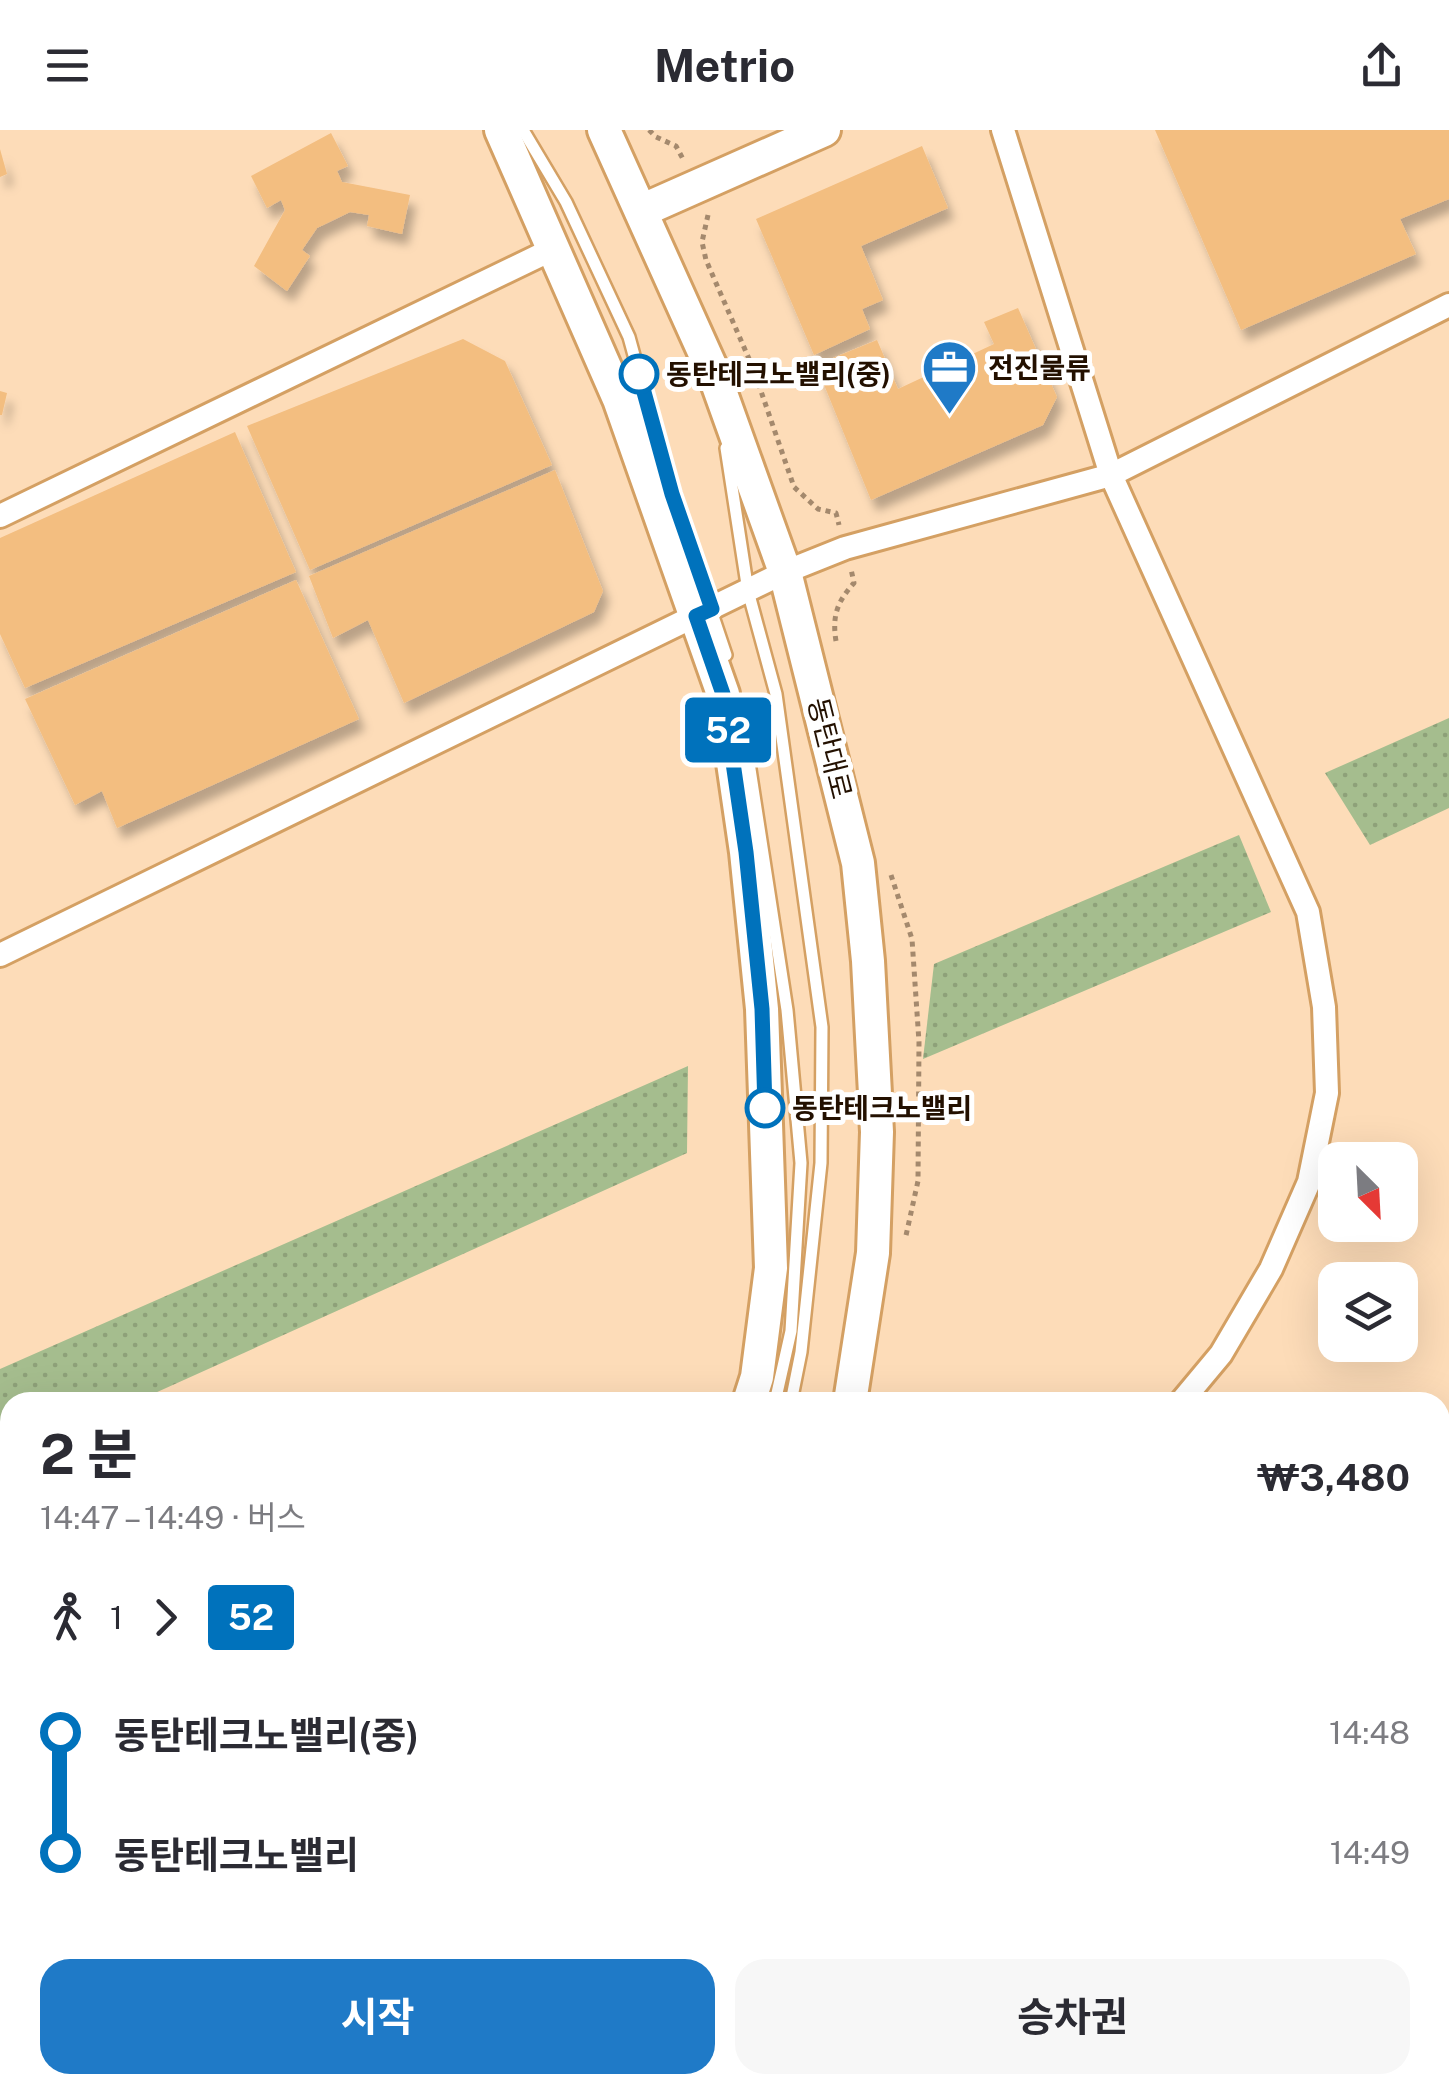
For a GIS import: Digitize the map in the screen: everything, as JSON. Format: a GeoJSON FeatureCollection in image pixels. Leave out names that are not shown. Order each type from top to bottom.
{"type":"FeatureCollection","features":[{"type":"Feature","properties":{"kind":"main road"},"geometry":{"type":"LineString","coordinates":[[501,130],[620,399],[704,612],[723,694],[746,852],[762,1009],[770,1268],[752,1392]]}},
{"type":"Feature","properties":{"kind":"main road","name":"동탄대로"},"geometry":{"type":"LineString","coordinates":[[604,130],[714,374],[785,572],[858,862],[868,960],[877,1132],[873,1253],[852,1392]]}},
{"type":"Feature","properties":{"kind":"main road"},"geometry":{"type":"LineString","coordinates":[[640,211],[824,130]]}},
{"type":"Feature","properties":{"kind":"street"},"geometry":{"type":"LineString","coordinates":[[1003,130],[1111,475],[1308,912],[1324,1007],[1327,1093],[1309,1182],[1271,1269],[1221,1354],[1189,1392]]}},
{"type":"Feature","properties":{"kind":"street"},"geometry":{"type":"LineString","coordinates":[[0,516],[553,249]]}},
{"type":"Feature","properties":{"kind":"street"},"geometry":{"type":"LineString","coordinates":[[0,955],[785,572],[845,548],[1111,475],[1449,305]]}},
{"type":"Feature","properties":{"kind":"lane"},"geometry":{"type":"LineString","coordinates":[[524,130],[566,202],[629,337],[704,612],[728,662]]}},
{"type":"Feature","properties":{"kind":"lane"},"geometry":{"type":"LineString","coordinates":[[714,374],[748,591],[776,694],[822,1028],[821,1162],[801,1352],[793,1392]]}},
{"type":"Feature","properties":{"kind":"lane"},"geometry":{"type":"LineString","coordinates":[[739,697],[788,1010],[801,1163],[790,1332],[778,1392]]}},
{"type":"Feature","properties":{"kind":"path"},"geometry":{"type":"LineString","coordinates":[[649,130],[676,146]]}},
{"type":"Feature","properties":{"kind":"path"},"geometry":{"type":"LineString","coordinates":[[710,218],[702,242],[706,260],[753,368],[794,487],[818,509],[836,513]]}},
{"type":"Feature","properties":{"kind":"green space"},"geometry":{"type":"Polygon","coordinates":[[[1449,718],[1449,808],[1370,845],[1325,773],[1449,718]]]}},
{"type":"Feature","properties":{"kind":"green space"},"geometry":{"type":"Polygon","coordinates":[[[1239,835],[1271,912],[923,1059],[934,964],[1239,835]]]}},
{"type":"Feature","properties":{"kind":"green space"},"geometry":{"type":"Polygon","coordinates":[[[688,1066],[687,1153],[157,1392],[0,1392],[0,1369],[688,1066]]]}},
{"type":"Feature","properties":{"kind":"building"},"geometry":{"type":"Polygon","coordinates":[[[1155,130],[1449,130],[1449,199],[1400,219],[1416,254],[1241,330],[1155,130]]]}},
{"type":"Feature","properties":{"kind":"building"},"geometry":{"type":"Polygon","coordinates":[[[331,133],[348,166],[337,171],[342,182],[410,195],[402,234],[367,226],[369,215],[350,212],[317,228],[302,250],[310,256],[287,291],[254,266],[285,210],[281,200],[267,208],[251,176],[331,133]]]}},
{"type":"Feature","properties":{"kind":"building"},"geometry":{"type":"Polygon","coordinates":[[[922,146],[948,208],[861,246],[883,300],[862,309],[870,329],[814,355],[756,219],[922,146]]]}},
{"type":"Feature","properties":{"kind":"building"},"geometry":{"type":"Polygon","coordinates":[[[0,149],[7,174],[0,177],[0,149]]]}},
{"type":"Feature","properties":{"kind":"building"},"geometry":{"type":"Polygon","coordinates":[[[1018,308],[1057,397],[1043,425],[871,500],[816,365],[877,340],[898,389],[994,344],[984,322],[1018,308]]]}},
{"type":"Feature","properties":{"kind":"building"},"geometry":{"type":"Polygon","coordinates":[[[463,339],[505,361],[552,465],[310,570],[247,426],[463,339]]]}},
{"type":"Feature","properties":{"kind":"building"},"geometry":{"type":"Polygon","coordinates":[[[0,391],[7,393],[2,415],[0,415],[0,391]]]}},
{"type":"Feature","properties":{"kind":"building"},"geometry":{"type":"Polygon","coordinates":[[[235,432],[296,572],[25,688],[0,634],[0,538],[235,432]]]}},
{"type":"Feature","properties":{"kind":"building"},"geometry":{"type":"Polygon","coordinates":[[[555,470],[603,591],[594,612],[404,703],[368,620],[333,638],[309,576],[555,470]]]}},
{"type":"Feature","properties":{"kind":"building"},"geometry":{"type":"Polygon","coordinates":[[[296,580],[359,719],[117,828],[102,791],[75,805],[25,699],[296,580]]]}},
{"type":"Feature","properties":{"kind":"bus line","name":"52"},"geometry":{"type":"LineString","coordinates":[[639,374],[688,548],[712,609],[696,616],[723,694],[746,852],[762,1009],[765,1108]]}},
{"type":"Feature","properties":{"kind":"place","name":"동탄테크노밸리(중)"},"geometry":{"type":"Point","coordinates":[639,374]}},
{"type":"Feature","properties":{"kind":"place","name":"전진물류"},"geometry":{"type":"Point","coordinates":[949,417]}},
{"type":"Feature","properties":{"kind":"place","name":"동탄테크노밸리"},"geometry":{"type":"Point","coordinates":[765,1108]}}]}
